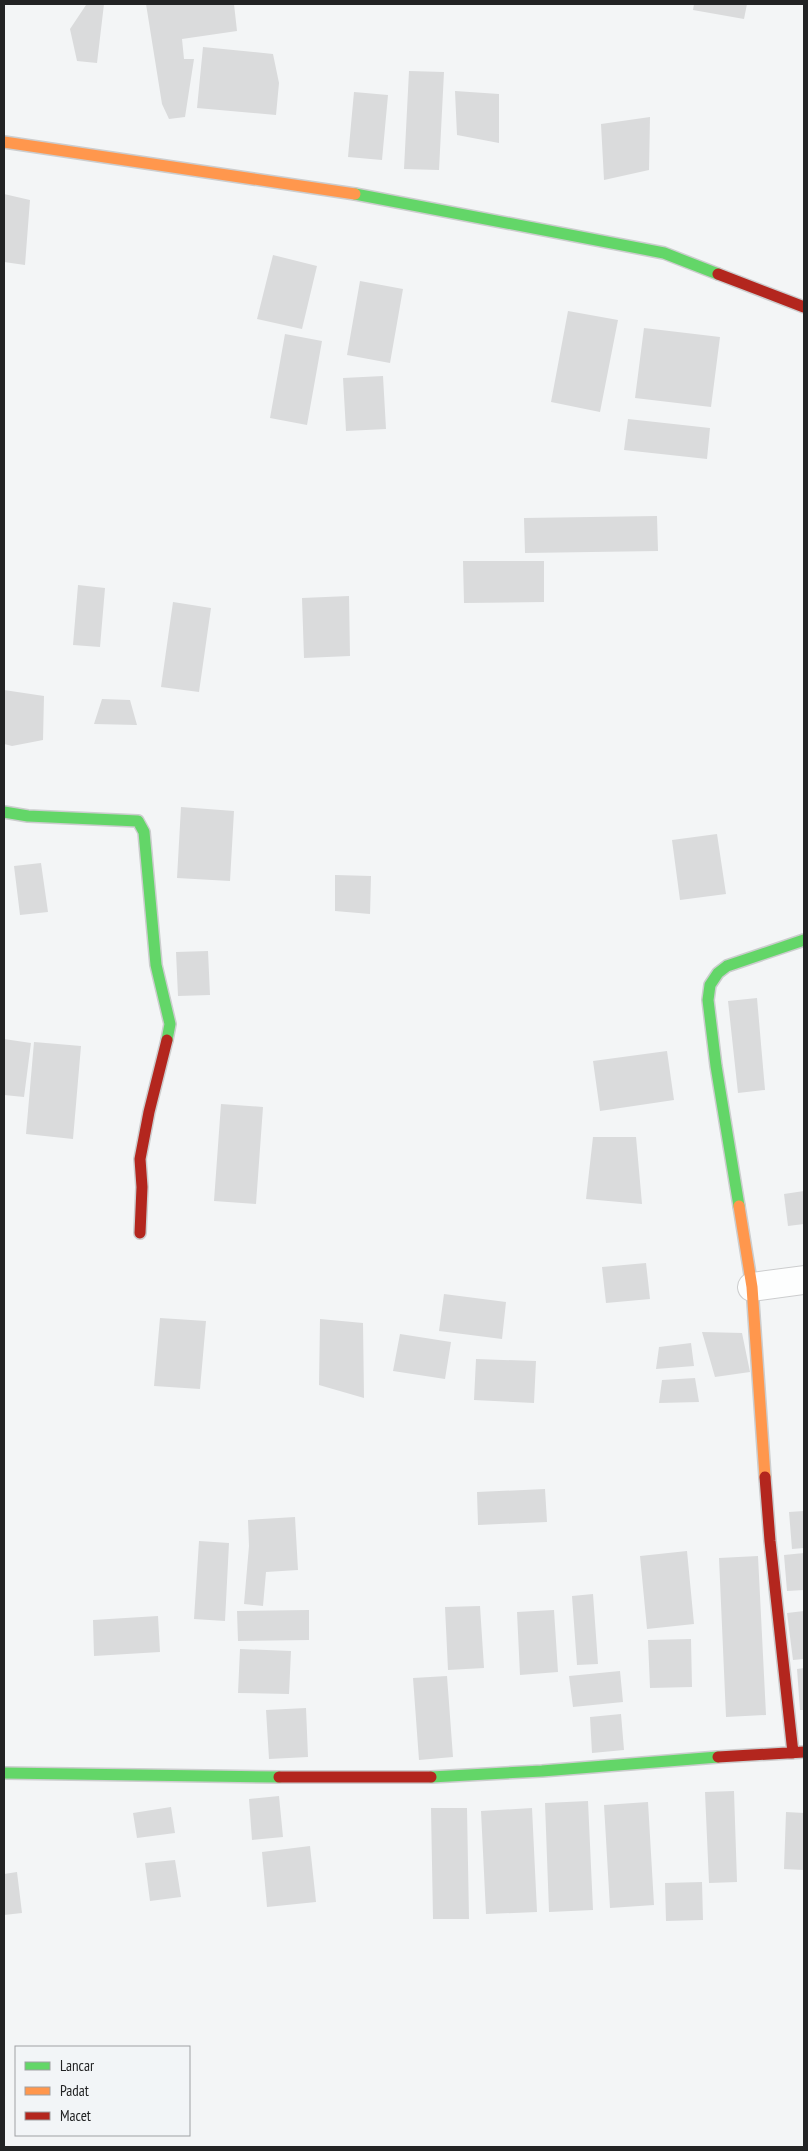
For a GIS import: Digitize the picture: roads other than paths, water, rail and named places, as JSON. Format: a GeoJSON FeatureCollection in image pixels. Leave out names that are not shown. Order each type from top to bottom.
{"type":"FeatureCollection","features":[{"type":"Feature","properties":{"kind":"street"},"geometry":{"type":"LineString","coordinates":[[4,142],[372,197],[664,253],[804,307]]}},
{"type":"Feature","properties":{"kind":"street"},"geometry":{"type":"LineString","coordinates":[[4,812],[28,816],[132,820],[138,821],[144,832],[156,965],[160,986],[168,1005],[170,1024],[140,1159],[142,1187],[140,1233]]}},
{"type":"Feature","properties":{"kind":"street"},"geometry":{"type":"LineString","coordinates":[[4,1773],[314,1779],[444,1776],[537,1772],[798,1753],[770,1541],[752,1287],[716,1066],[708,1000],[710,985],[718,973],[728,966],[804,940]]}},
{"type":"Feature","properties":{"kind":"street"},"geometry":{"type":"LineString","coordinates":[[752,1287],[804,1280]]}}]}
